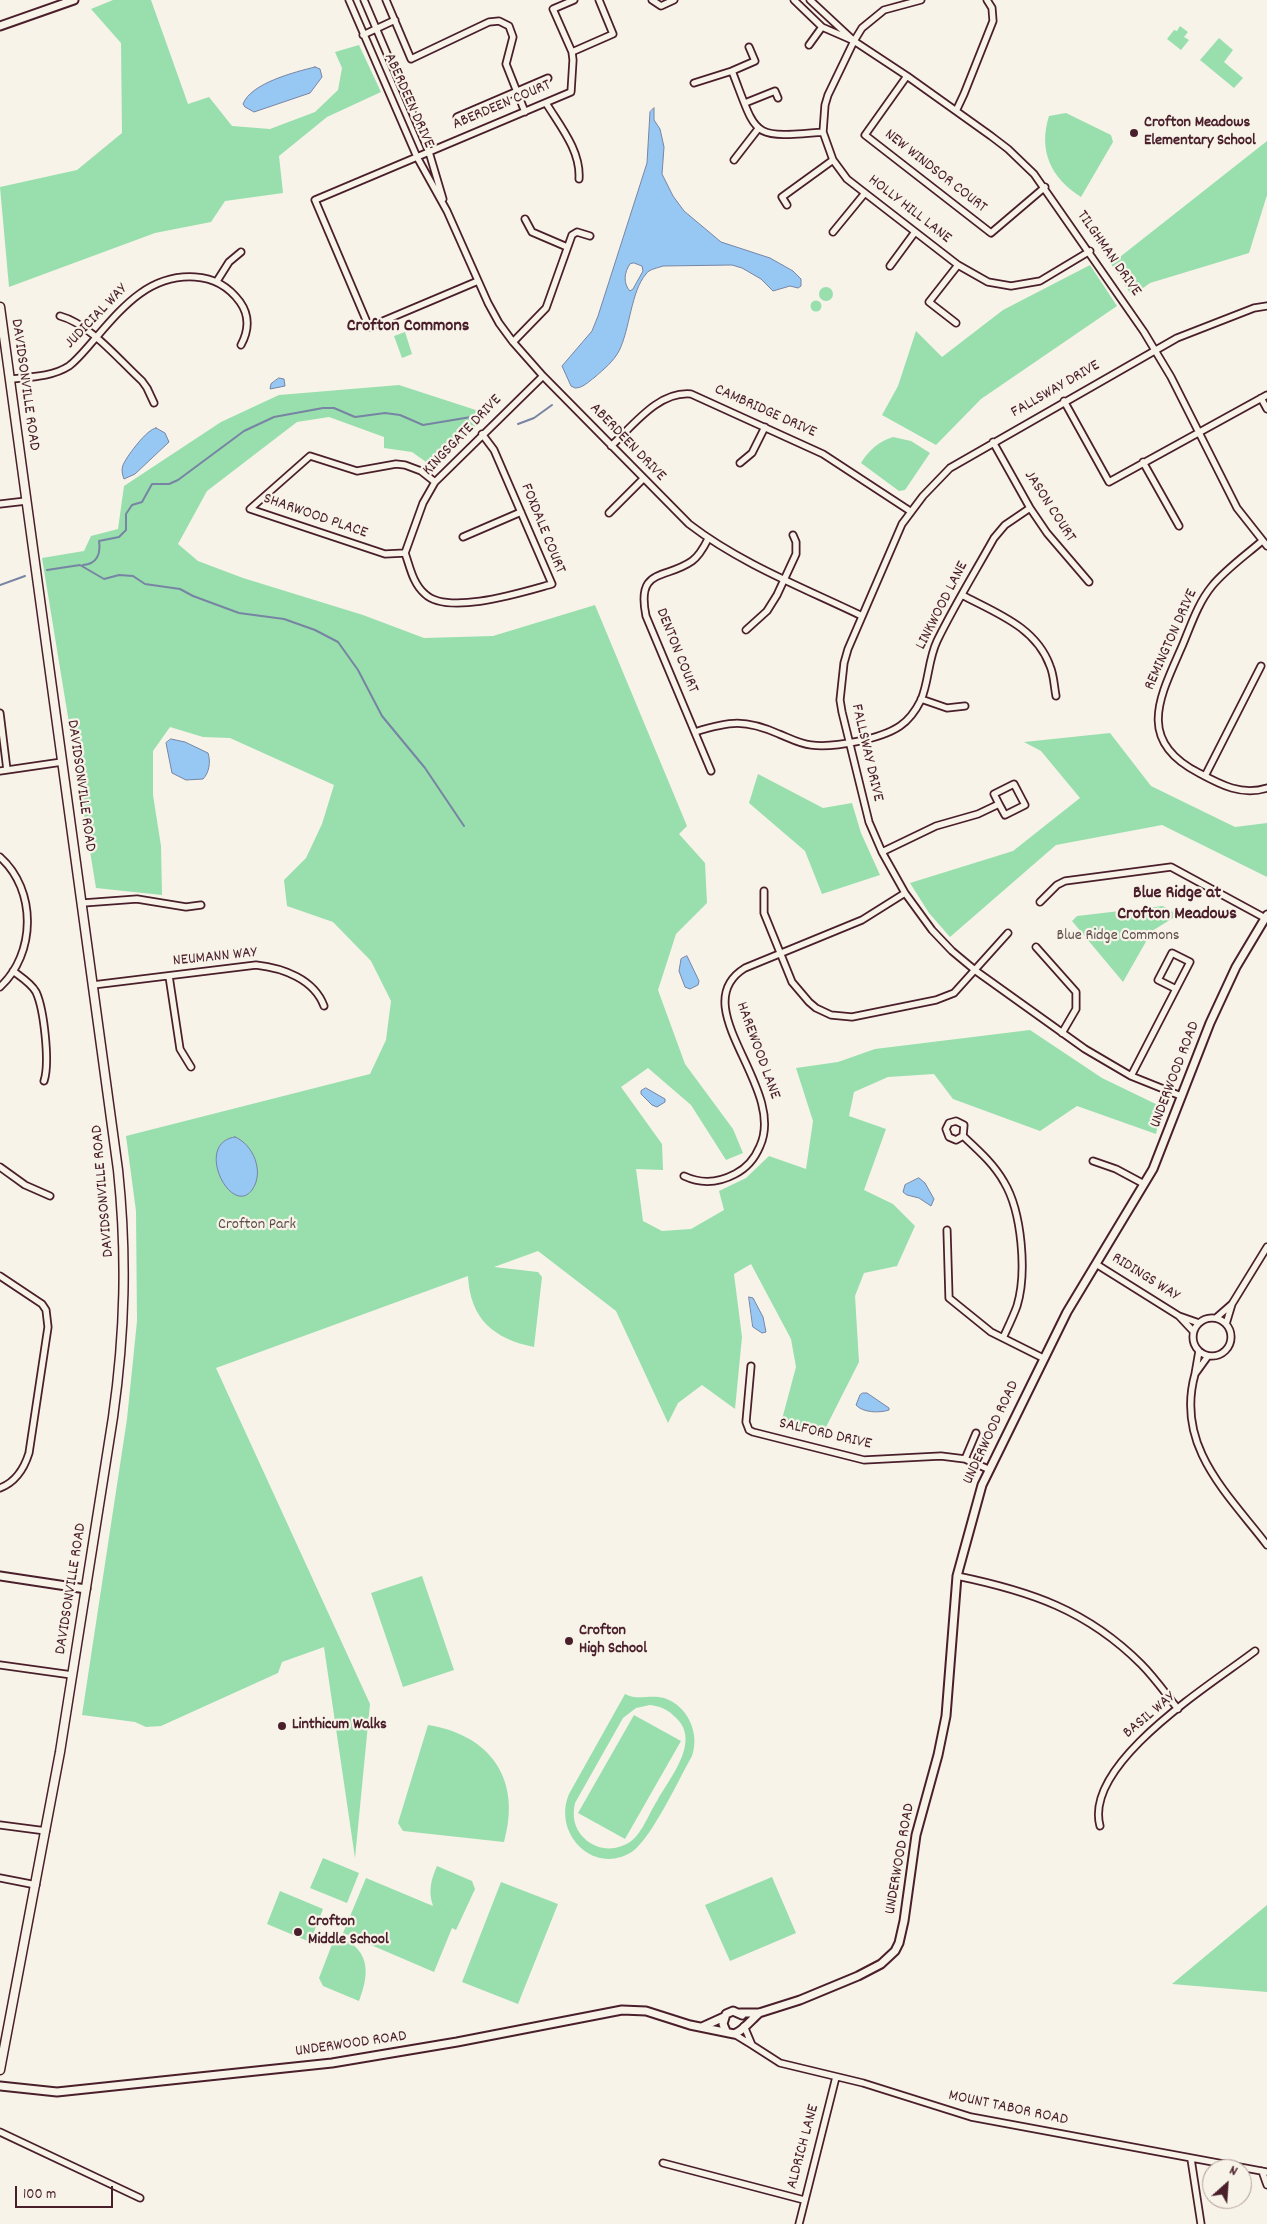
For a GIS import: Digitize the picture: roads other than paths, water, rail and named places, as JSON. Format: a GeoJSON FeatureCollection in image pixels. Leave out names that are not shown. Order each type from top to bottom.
{"type":"FeatureCollection","features":[{"type":"Feature","properties":{"kind":"main road","name":"DAVIDSONVILLE ROAD"},"geometry":{"type":"LineString","coordinates":[[0,307],[118,1170],[124,1231],[125,1287],[120,1365],[86,1589],[46,1831],[0,2070]]}},
{"type":"Feature","properties":{"kind":"street"},"geometry":{"type":"LineString","coordinates":[[0,26],[74,0]]}},
{"type":"Feature","properties":{"kind":"street","name":"ABERDEEN DRIVE"},"geometry":{"type":"LineString","coordinates":[[349,0],[417,157],[447,211],[488,303],[513,342],[642,479],[688,524],[708,539],[862,616]]}},
{"type":"Feature","properties":{"kind":"street","name":"ABERDEEN DRIVE"},"geometry":{"type":"LineString","coordinates":[[364,0],[429,152],[447,211]]}},
{"type":"Feature","properties":{"kind":"street"},"geometry":{"type":"LineString","coordinates":[[386,0],[411,59],[489,22],[499,21],[505,23],[513,32],[506,64],[525,112]]}},
{"type":"Feature","properties":{"kind":"street"},"geometry":{"type":"LineString","coordinates":[[574,0],[553,9],[572,52],[613,34],[598,0]]}},
{"type":"Feature","properties":{"kind":"street"},"geometry":{"type":"LineString","coordinates":[[652,0],[660,6],[674,0]]}},
{"type":"Feature","properties":{"kind":"street","name":"TILGHMAN DRIVE"},"geometry":{"type":"LineString","coordinates":[[794,0],[822,27],[854,41]]}},
{"type":"Feature","properties":{"kind":"street","name":"TILGHMAN DRIVE"},"geometry":{"type":"LineString","coordinates":[[810,0],[854,41],[907,76],[1008,149],[1024,163],[1045,188],[1090,251],[1155,350],[1176,385],[1238,508],[1265,543]]}},
{"type":"Feature","properties":{"kind":"street","name":"HOLLY HILL LANE"},"geometry":{"type":"LineString","coordinates":[[921,0],[884,10],[862,28],[854,41],[828,95],[823,119],[823,132],[833,160],[847,179],[958,265],[988,282],[1022,286],[1051,276],[1090,251]]}},
{"type":"Feature","properties":{"kind":"street"},"geometry":{"type":"LineString","coordinates":[[956,111],[993,21],[992,8],[988,0]]}},
{"type":"Feature","properties":{"kind":"street"},"geometry":{"type":"LineString","coordinates":[[363,35],[395,20]]}},
{"type":"Feature","properties":{"kind":"street"},"geometry":{"type":"LineString","coordinates":[[809,45],[822,27]]}},
{"type":"Feature","properties":{"kind":"street"},"geometry":{"type":"LineString","coordinates":[[694,83],[732,71],[755,61],[749,47]]}},
{"type":"Feature","properties":{"kind":"street","name":"ABERDEEN COURT"},"geometry":{"type":"LineString","coordinates":[[478,281],[369,327],[315,200],[571,92],[572,52]]}},
{"type":"Feature","properties":{"kind":"street"},"geometry":{"type":"LineString","coordinates":[[732,71],[749,116],[758,129],[775,136],[823,132]]}},
{"type":"Feature","properties":{"kind":"street","name":"NEW WINDSOR COURT"},"geometry":{"type":"LineString","coordinates":[[907,76],[864,135],[991,233],[1045,188]]}},
{"type":"Feature","properties":{"kind":"street"},"geometry":{"type":"LineString","coordinates":[[457,117],[548,78]]}},
{"type":"Feature","properties":{"kind":"street"},"geometry":{"type":"LineString","coordinates":[[744,103],[775,91],[778,98]]}},
{"type":"Feature","properties":{"kind":"street"},"geometry":{"type":"LineString","coordinates":[[546,103],[576,154],[580,167],[579,179]]}},
{"type":"Feature","properties":{"kind":"street"},"geometry":{"type":"LineString","coordinates":[[734,160],[758,129]]}},
{"type":"Feature","properties":{"kind":"street"},"geometry":{"type":"LineString","coordinates":[[787,205],[782,197],[833,160]]}},
{"type":"Feature","properties":{"kind":"street"},"geometry":{"type":"LineString","coordinates":[[833,232],[865,193]]}},
{"type":"Feature","properties":{"kind":"street"},"geometry":{"type":"LineString","coordinates":[[525,219],[532,232],[568,247]]}},
{"type":"Feature","properties":{"kind":"street"},"geometry":{"type":"LineString","coordinates":[[513,342],[546,308],[574,232],[590,236]]}},
{"type":"Feature","properties":{"kind":"street"},"geometry":{"type":"LineString","coordinates":[[890,266],[915,232]]}},
{"type":"Feature","properties":{"kind":"street"},"geometry":{"type":"LineString","coordinates":[[241,252],[229,262],[217,281],[233,294],[244,308],[247,316],[247,330],[242,345]]}},
{"type":"Feature","properties":{"kind":"street"},"geometry":{"type":"LineString","coordinates":[[956,323],[929,302],[958,265]]}},
{"type":"Feature","properties":{"kind":"street","name":"JUDICIAL WAY"},"geometry":{"type":"LineString","coordinates":[[10,379],[54,374],[63,370],[78,358],[135,296],[149,287],[182,277],[199,277],[217,281]]}},
{"type":"Feature","properties":{"kind":"street","name":"FALLSWAY DRIVE"},"geometry":{"type":"LineString","coordinates":[[1181,1096],[1131,1076],[1062,1033],[976,971],[932,930],[905,893],[882,852],[862,802],[840,700],[842,676],[848,649],[902,524],[910,511],[931,486],[950,468],[1177,338],[1254,308],[1267,306]]}},
{"type":"Feature","properties":{"kind":"street"},"geometry":{"type":"LineString","coordinates":[[60,316],[75,322],[96,338],[142,381],[148,388],[154,403]]}},
{"type":"Feature","properties":{"kind":"street","name":"KINGSGATE DRIVE"},"geometry":{"type":"LineString","coordinates":[[405,553],[423,503],[435,482],[543,376]]}},
{"type":"Feature","properties":{"kind":"street","name":"CAMBRIDGE DRIVE"},"geometry":{"type":"LineString","coordinates":[[611,446],[660,401],[676,394],[691,394],[823,454],[910,511]]}},
{"type":"Feature","properties":{"kind":"street"},"geometry":{"type":"LineString","coordinates":[[1064,402],[1110,482],[1198,431],[1264,397],[1267,408]]}},
{"type":"Feature","properties":{"kind":"street"},"geometry":{"type":"LineString","coordinates":[[740,462],[752,453],[764,427]]}},
{"type":"Feature","properties":{"kind":"street","name":"FOXDALE COURT"},"geometry":{"type":"LineString","coordinates":[[405,553],[418,588],[429,598],[445,604],[492,599],[552,584],[494,450],[482,434]]}},
{"type":"Feature","properties":{"kind":"street","name":"JASON COURT"},"geometry":{"type":"LineString","coordinates":[[993,442],[1030,508],[1055,544],[1089,582]]}},
{"type":"Feature","properties":{"kind":"street","name":"SHARWOOD PLACE"},"geometry":{"type":"LineString","coordinates":[[405,553],[385,554],[250,509],[310,456],[357,471],[405,465],[421,471],[435,482]]}},
{"type":"Feature","properties":{"kind":"street"},"geometry":{"type":"LineString","coordinates":[[1143,462],[1179,526]]}},
{"type":"Feature","properties":{"kind":"street"},"geometry":{"type":"LineString","coordinates":[[609,512],[642,479]]}},
{"type":"Feature","properties":{"kind":"street"},"geometry":{"type":"LineString","coordinates":[[0,504],[26,501]]}},
{"type":"Feature","properties":{"kind":"street","name":"LINKWOOD LANE"},"geometry":{"type":"LineString","coordinates":[[695,732],[722,724],[743,722],[761,726],[809,745],[820,746],[848,743],[880,735],[900,726],[914,712],[921,699],[936,643],[999,530],[1030,508]]}},
{"type":"Feature","properties":{"kind":"street"},"geometry":{"type":"LineString","coordinates":[[463,537],[521,512]]}},
{"type":"Feature","properties":{"kind":"street"},"geometry":{"type":"LineString","coordinates":[[746,630],[767,611],[785,579],[796,554],[796,542],[793,535]]}},
{"type":"Feature","properties":{"kind":"street","name":"DENTON COURT"},"geometry":{"type":"LineString","coordinates":[[708,539],[694,560],[661,574],[650,581],[646,587],[643,599],[646,616],[711,771]]}},
{"type":"Feature","properties":{"kind":"street","name":"REMINGTON DRIVE"},"geometry":{"type":"LineString","coordinates":[[1265,543],[1217,581],[1202,600],[1160,699],[1158,718],[1164,742],[1178,760],[1205,776],[1235,789],[1258,791],[1267,788]]}},
{"type":"Feature","properties":{"kind":"street"},"geometry":{"type":"LineString","coordinates":[[962,595],[1016,623],[1034,638],[1046,656],[1051,668],[1056,696]]}},
{"type":"Feature","properties":{"kind":"street"},"geometry":{"type":"LineString","coordinates":[[1205,776],[1261,666]]}},
{"type":"Feature","properties":{"kind":"street"},"geometry":{"type":"LineString","coordinates":[[921,699],[947,708],[965,706]]}},
{"type":"Feature","properties":{"kind":"street"},"geometry":{"type":"LineString","coordinates":[[0,713],[7,770]]}},
{"type":"Feature","properties":{"kind":"street"},"geometry":{"type":"LineString","coordinates":[[0,771],[62,762]]}},
{"type":"Feature","properties":{"kind":"street"},"geometry":{"type":"LineString","coordinates":[[1014,784],[1025,805],[1005,815],[999,804],[994,794],[1014,784]]}},
{"type":"Feature","properties":{"kind":"street"},"geometry":{"type":"LineString","coordinates":[[882,852],[936,826],[978,814],[999,804]]}},
{"type":"Feature","properties":{"kind":"street"},"geometry":{"type":"LineString","coordinates":[[0,858],[19,882],[26,906],[27,934],[20,959],[0,987]]}},
{"type":"Feature","properties":{"kind":"street"},"geometry":{"type":"LineString","coordinates":[[1040,902],[1057,885],[1065,882],[1171,867],[1266,916]]}},
{"type":"Feature","properties":{"kind":"street"},"geometry":{"type":"LineString","coordinates":[[764,891],[764,913],[792,982],[802,996],[816,1008],[831,1015],[852,1016],[947,996],[959,989],[1008,933]]}},
{"type":"Feature","properties":{"kind":"street","name":"HAREWOOD LANE"},"geometry":{"type":"LineString","coordinates":[[684,1176],[700,1182],[730,1177],[750,1164],[762,1143],[766,1123],[763,1103],[727,1017],[724,1003],[726,989],[739,972],[870,916],[905,893]]}},
{"type":"Feature","properties":{"kind":"street"},"geometry":{"type":"LineString","coordinates":[[82,903],[137,899],[186,907],[202,905]]}},
{"type":"Feature","properties":{"kind":"street","name":"UNDERWOOD ROAD"},"geometry":{"type":"LineString","coordinates":[[740,2013],[759,2013],[800,2000],[872,1970],[889,1957],[899,1943],[904,1922],[916,1835],[938,1755],[946,1716],[957,1576],[968,1530],[988,1469],[1067,1312],[1144,1184],[1162,1149],[1199,1048],[1236,967],[1266,916]]}},
{"type":"Feature","properties":{"kind":"street"},"geometry":{"type":"LineString","coordinates":[[1036,947],[1076,992],[1076,1009],[1062,1033]]}},
{"type":"Feature","properties":{"kind":"street"},"geometry":{"type":"LineString","coordinates":[[1131,1076],[1190,962],[1172,953],[1158,980],[1176,989]]}},
{"type":"Feature","properties":{"kind":"street","name":"NEUMANN WAY"},"geometry":{"type":"LineString","coordinates":[[93,985],[239,966],[265,966],[294,976],[311,986],[320,996],[324,1006]]}},
{"type":"Feature","properties":{"kind":"street"},"geometry":{"type":"LineString","coordinates":[[13,971],[32,986],[38,997],[48,1061],[44,1081]]}},
{"type":"Feature","properties":{"kind":"street"},"geometry":{"type":"LineString","coordinates":[[170,976],[180,1049],[191,1067]]}},
{"type":"Feature","properties":{"kind":"street"},"geometry":{"type":"LineString","coordinates":[[963,1136],[988,1160],[1004,1181],[1018,1216],[1021,1269],[1020,1293],[1014,1315],[1003,1338]]}},
{"type":"Feature","properties":{"kind":"street"},"geometry":{"type":"LineString","coordinates":[[1093,1162],[1116,1170],[1144,1184]]}},
{"type":"Feature","properties":{"kind":"street"},"geometry":{"type":"LineString","coordinates":[[0,1167],[25,1184],[50,1196]]}},
{"type":"Feature","properties":{"kind":"street"},"geometry":{"type":"LineString","coordinates":[[947,1230],[950,1298],[986,1328],[1043,1358]]}},
{"type":"Feature","properties":{"kind":"street"},"geometry":{"type":"LineString","coordinates":[[1226,1324],[1232,1304],[1267,1247]]}},
{"type":"Feature","properties":{"kind":"street","name":"RIDINGS WAY"},"geometry":{"type":"LineString","coordinates":[[1096,1264],[1178,1316],[1193,1331]]}},
{"type":"Feature","properties":{"kind":"street"},"geometry":{"type":"LineString","coordinates":[[0,1276],[42,1304],[46,1310],[48,1327],[26,1465],[14,1481],[0,1488]]}},
{"type":"Feature","properties":{"kind":"street"},"geometry":{"type":"LineString","coordinates":[[1216,1318],[1232,1304]]}},
{"type":"Feature","properties":{"kind":"street","name":"RIDINGS WAY"},"geometry":{"type":"LineString","coordinates":[[1178,1316],[1199,1323]]}},
{"type":"Feature","properties":{"kind":"street"},"geometry":{"type":"LineString","coordinates":[[1208,1318],[1216,1318],[1226,1324],[1231,1334],[1228,1349],[1219,1355],[1208,1356],[1199,1351],[1193,1341],[1193,1331],[1199,1323],[1208,1318]]}},
{"type":"Feature","properties":{"kind":"street"},"geometry":{"type":"LineString","coordinates":[[1199,1351],[1191,1398],[1193,1428],[1197,1447],[1206,1466],[1267,1545]]}},
{"type":"Feature","properties":{"kind":"street"},"geometry":{"type":"LineString","coordinates":[[1195,1374],[1208,1356]]}},
{"type":"Feature","properties":{"kind":"street","name":"SALFORD DRIVE"},"geometry":{"type":"LineString","coordinates":[[751,1366],[746,1422],[749,1430],[753,1432],[864,1460],[942,1456],[965,1459],[988,1469]]}},
{"type":"Feature","properties":{"kind":"street"},"geometry":{"type":"LineString","coordinates":[[965,1459],[976,1433]]}},
{"type":"Feature","properties":{"kind":"street"},"geometry":{"type":"LineString","coordinates":[[0,1576],[86,1589]]}},
{"type":"Feature","properties":{"kind":"street"},"geometry":{"type":"LineString","coordinates":[[957,1576],[1002,1585],[1039,1597],[1093,1625],[1142,1666],[1178,1709]]}},
{"type":"Feature","properties":{"kind":"street","name":"BASIL WAY"},"geometry":{"type":"LineString","coordinates":[[1100,1826],[1097,1817],[1099,1803],[1120,1764],[1142,1738],[1255,1651]]}},
{"type":"Feature","properties":{"kind":"street"},"geometry":{"type":"LineString","coordinates":[[0,1665],[72,1675]]}},
{"type":"Feature","properties":{"kind":"street"},"geometry":{"type":"LineString","coordinates":[[0,1826],[46,1831]]}},
{"type":"Feature","properties":{"kind":"street"},"geometry":{"type":"LineString","coordinates":[[0,1878],[36,1885]]}},
{"type":"Feature","properties":{"kind":"street","name":"UNDERWOOD ROAD"},"geometry":{"type":"LineString","coordinates":[[0,2086],[57,2092],[332,2063],[474,2039],[622,2010],[646,2011],[702,2027],[726,2031]]}},
{"type":"Feature","properties":{"kind":"street"},"geometry":{"type":"LineString","coordinates":[[702,2027],[724,2017],[729,2012],[740,2013],[744,2018],[744,2025],[752,2045]]}},
{"type":"Feature","properties":{"kind":"street","name":"UNDERWOOD ROAD"},"geometry":{"type":"LineString","coordinates":[[744,2025],[759,2013]]}},
{"type":"Feature","properties":{"kind":"street"},"geometry":{"type":"LineString","coordinates":[[724,2017],[722,2024],[726,2031],[734,2034],[740,2031],[744,2025]]}},
{"type":"Feature","properties":{"kind":"street","name":"MOUNT TABOR ROAD"},"geometry":{"type":"LineString","coordinates":[[734,2034],[780,2063],[836,2077],[980,2119],[1265,2171]]}},
{"type":"Feature","properties":{"kind":"street","name":"ALDRICH LANE"},"geometry":{"type":"LineString","coordinates":[[799,2224],[836,2077]]}},
{"type":"Feature","properties":{"kind":"street"},"geometry":{"type":"LineString","coordinates":[[0,2132],[140,2198]]}},
{"type":"Feature","properties":{"kind":"street"},"geometry":{"type":"LineString","coordinates":[[1191,2159],[1201,2224]]}},
{"type":"Feature","properties":{"kind":"street"},"geometry":{"type":"LineString","coordinates":[[663,2163],[804,2200]]}},
{"type":"Feature","properties":{"kind":"street"},"geometry":{"type":"LineString","coordinates":[[1265,2171],[1267,2185]]}},
{"type":"Feature","properties":{"kind":"water"},"geometry":{"type":"Polygon","coordinates":[[[315,67],[320,69],[322,77],[310,93],[254,112],[243,104],[255,90],[264,84],[286,75],[315,67]]]}},
{"type":"Feature","properties":{"kind":"water"},"geometry":{"type":"Polygon","coordinates":[[[654,108],[654,120],[660,129],[664,147],[662,174],[673,196],[684,211],[721,242],[770,258],[793,271],[801,279],[801,286],[798,288],[790,286],[773,291],[761,279],[742,268],[732,265],[663,266],[651,270],[647,272],[637,290],[623,342],[617,355],[595,377],[583,386],[575,388],[571,386],[562,366],[592,331],[598,316],[647,163],[650,112],[654,108]],[[634,263],[628,267],[625,281],[630,291],[643,271],[642,266],[634,263]]]}},
{"type":"Feature","properties":{"kind":"water"},"geometry":{"type":"Polygon","coordinates":[[[279,378],[284,379],[285,386],[270,389],[271,384],[279,378]]]}},
{"type":"Feature","properties":{"kind":"water"},"geometry":{"type":"Polygon","coordinates":[[[156,428],[165,433],[169,442],[135,474],[124,479],[122,469],[126,459],[143,437],[156,428]]]}},
{"type":"Feature","properties":{"kind":"water"},"geometry":{"type":"Polygon","coordinates":[[[171,739],[185,742],[208,753],[209,767],[203,779],[186,780],[172,773],[166,743],[171,739]]]}},
{"type":"Feature","properties":{"kind":"water"},"geometry":{"type":"Polygon","coordinates":[[[687,956],[699,981],[698,985],[690,989],[685,987],[679,971],[681,959],[687,956]]]}},
{"type":"Feature","properties":{"kind":"water"},"geometry":{"type":"Polygon","coordinates":[[[646,1088],[665,1099],[665,1102],[657,1107],[652,1105],[641,1094],[641,1091],[646,1088]]]}},
{"type":"Feature","properties":{"kind":"water"},"geometry":{"type":"Polygon","coordinates":[[[235,1137],[252,1152],[257,1167],[256,1183],[252,1190],[244,1196],[235,1194],[226,1187],[216,1164],[217,1152],[223,1142],[235,1137]]]}},
{"type":"Feature","properties":{"kind":"water"},"geometry":{"type":"Polygon","coordinates":[[[919,1178],[925,1183],[934,1199],[931,1206],[919,1198],[903,1192],[905,1185],[919,1178]]]}},
{"type":"Feature","properties":{"kind":"water"},"geometry":{"type":"Polygon","coordinates":[[[749,1297],[753,1298],[763,1317],[766,1332],[762,1333],[753,1327],[749,1297]]]}},
{"type":"Feature","properties":{"kind":"water"},"geometry":{"type":"Polygon","coordinates":[[[867,1393],[889,1408],[889,1410],[872,1412],[859,1408],[856,1405],[860,1395],[867,1393]]]}},
{"type":"Feature","properties":{"kind":"waterway"},"geometry":{"type":"LineString","coordinates":[[518,424],[534,418],[552,405]]}},
{"type":"Feature","properties":{"kind":"waterway"},"geometry":{"type":"LineString","coordinates":[[83,565],[92,563],[97,558],[99,554],[99,541],[119,537],[126,530],[126,514],[132,505],[142,502],[152,484],[169,484],[178,480],[244,431],[274,417],[323,408],[334,408],[355,417],[385,413],[400,415],[423,425],[471,417]]}},
{"type":"Feature","properties":{"kind":"waterway"},"geometry":{"type":"LineString","coordinates":[[47,570],[80,565],[104,579],[119,575],[133,576],[145,584],[180,589],[193,596],[239,613],[284,619],[315,630],[338,642],[358,670],[382,716],[425,768],[464,826]]}},
{"type":"Feature","properties":{"kind":"waterway"},"geometry":{"type":"LineString","coordinates":[[0,585],[25,576]]}},
{"type":"Feature","properties":{"kind":"place","name":"Crofton Meadows Elementary School"},"geometry":{"type":"Point","coordinates":[1134,133]}},
{"type":"Feature","properties":{"kind":"place","name":"Crofton High School"},"geometry":{"type":"Point","coordinates":[569,1641]}},
{"type":"Feature","properties":{"kind":"place","name":"Linthicum Walks"},"geometry":{"type":"Point","coordinates":[282,1726]}},
{"type":"Feature","properties":{"kind":"place","name":"Crofton Middle School"},"geometry":{"type":"Point","coordinates":[298,1932]}},
{"type":"Feature","properties":{"kind":"district","name":"Crofton Commons"},"geometry":{"type":"Point","coordinates":[408,328]}},
{"type":"Feature","properties":{"kind":"district","name":"Blue Ridge at Crofton Meadows"},"geometry":{"type":"Point","coordinates":[1177,905]}},
{"type":"Feature","properties":{"kind":"park label","name":"Blue Ridge Commons"},"geometry":{"type":"Point","coordinates":[1118,937]}},
{"type":"Feature","properties":{"kind":"park label","name":"Crofton Park"},"geometry":{"type":"Point","coordinates":[257,1226]}}]}
